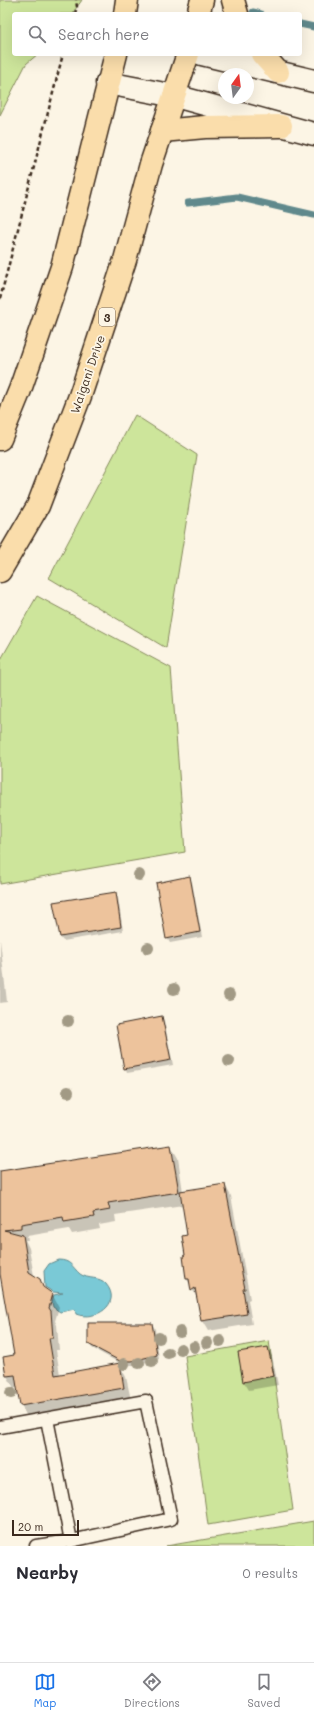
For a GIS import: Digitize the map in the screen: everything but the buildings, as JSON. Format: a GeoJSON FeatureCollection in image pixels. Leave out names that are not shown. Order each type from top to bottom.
{"type":"FeatureCollection","features":[{"type":"Feature","properties":{"kind":"highway"},"geometry":{"type":"LineString","coordinates":[[125,12],[127,0]]}},
{"type":"Feature","properties":{"kind":"highway"},"geometry":{"type":"LineString","coordinates":[[199,12],[202,0]]}},
{"type":"Feature","properties":{"kind":"highway"},"geometry":{"type":"LineString","coordinates":[[233,0],[236,12]]}},
{"type":"Feature","properties":{"kind":"highway"},"geometry":{"type":"LineString","coordinates":[[0,439],[20,390],[62,267],[107,83],[115,56]]}},
{"type":"Feature","properties":{"kind":"highway","name":"Waigani Drive"},"geometry":{"type":"LineString","coordinates":[[0,571],[38,506],[80,396],[126,260],[151,164],[187,56]]}},
{"type":"Feature","properties":{"kind":"highway"},"geometry":{"type":"LineString","coordinates":[[264,56],[278,72]]}},
{"type":"Feature","properties":{"kind":"highway"},"geometry":{"type":"LineString","coordinates":[[162,131],[205,127],[281,126]]}},
{"type":"Feature","properties":{"kind":"street"},"geometry":{"type":"LineString","coordinates":[[210,56],[314,81]]}},
{"type":"Feature","properties":{"kind":"street"},"geometry":{"type":"LineString","coordinates":[[107,83],[175,96],[314,134]]}},
{"type":"Feature","properties":{"kind":"lane"},"geometry":{"type":"LineString","coordinates":[[0,1427],[146,1401],[172,1519],[71,1541],[36,1546]]}},
{"type":"Feature","properties":{"kind":"lane"},"geometry":{"type":"LineString","coordinates":[[47,1419],[71,1541]]}},
{"type":"Feature","properties":{"kind":"path"},"geometry":{"type":"LineString","coordinates":[[76,0],[77,7],[76,12]]}},
{"type":"Feature","properties":{"kind":"path"},"geometry":{"type":"LineString","coordinates":[[0,299],[62,56]]}},
{"type":"Feature","properties":{"kind":"green space"},"geometry":{"type":"Polygon","coordinates":[[[0,0],[82,0],[73,12],[12,12],[12,56],[36,56],[26,64],[0,115],[0,0]]]}},
{"type":"Feature","properties":{"kind":"green space"},"geometry":{"type":"Polygon","coordinates":[[[135,415],[197,455],[166,648],[49,578],[135,415]]]}},
{"type":"Feature","properties":{"kind":"green space"},"geometry":{"type":"Polygon","coordinates":[[[37,596],[171,668],[185,852],[0,884],[0,661],[37,596]]]}},
{"type":"Feature","properties":{"kind":"green space"},"geometry":{"type":"Polygon","coordinates":[[[269,1341],[293,1510],[208,1525],[185,1356],[269,1341]]]}},
{"type":"Feature","properties":{"kind":"green space"},"geometry":{"type":"Polygon","coordinates":[[[314,1521],[314,1546],[166,1546],[314,1521]]]}},
{"type":"Feature","properties":{"kind":"water"},"geometry":{"type":"Polygon","coordinates":[[[58,1260],[66,1261],[71,1264],[83,1276],[101,1280],[106,1284],[110,1291],[111,1298],[109,1304],[104,1310],[91,1316],[83,1316],[76,1314],[75,1309],[60,1312],[53,1307],[52,1302],[54,1295],[63,1293],[53,1292],[45,1287],[44,1271],[49,1264],[58,1260]]]}},
{"type":"Feature","properties":{"kind":"waterway"},"geometry":{"type":"LineString","coordinates":[[302,24],[314,27]]}},
{"type":"Feature","properties":{"kind":"waterway"},"geometry":{"type":"LineString","coordinates":[[188,203],[237,197],[314,215]]}}]}
